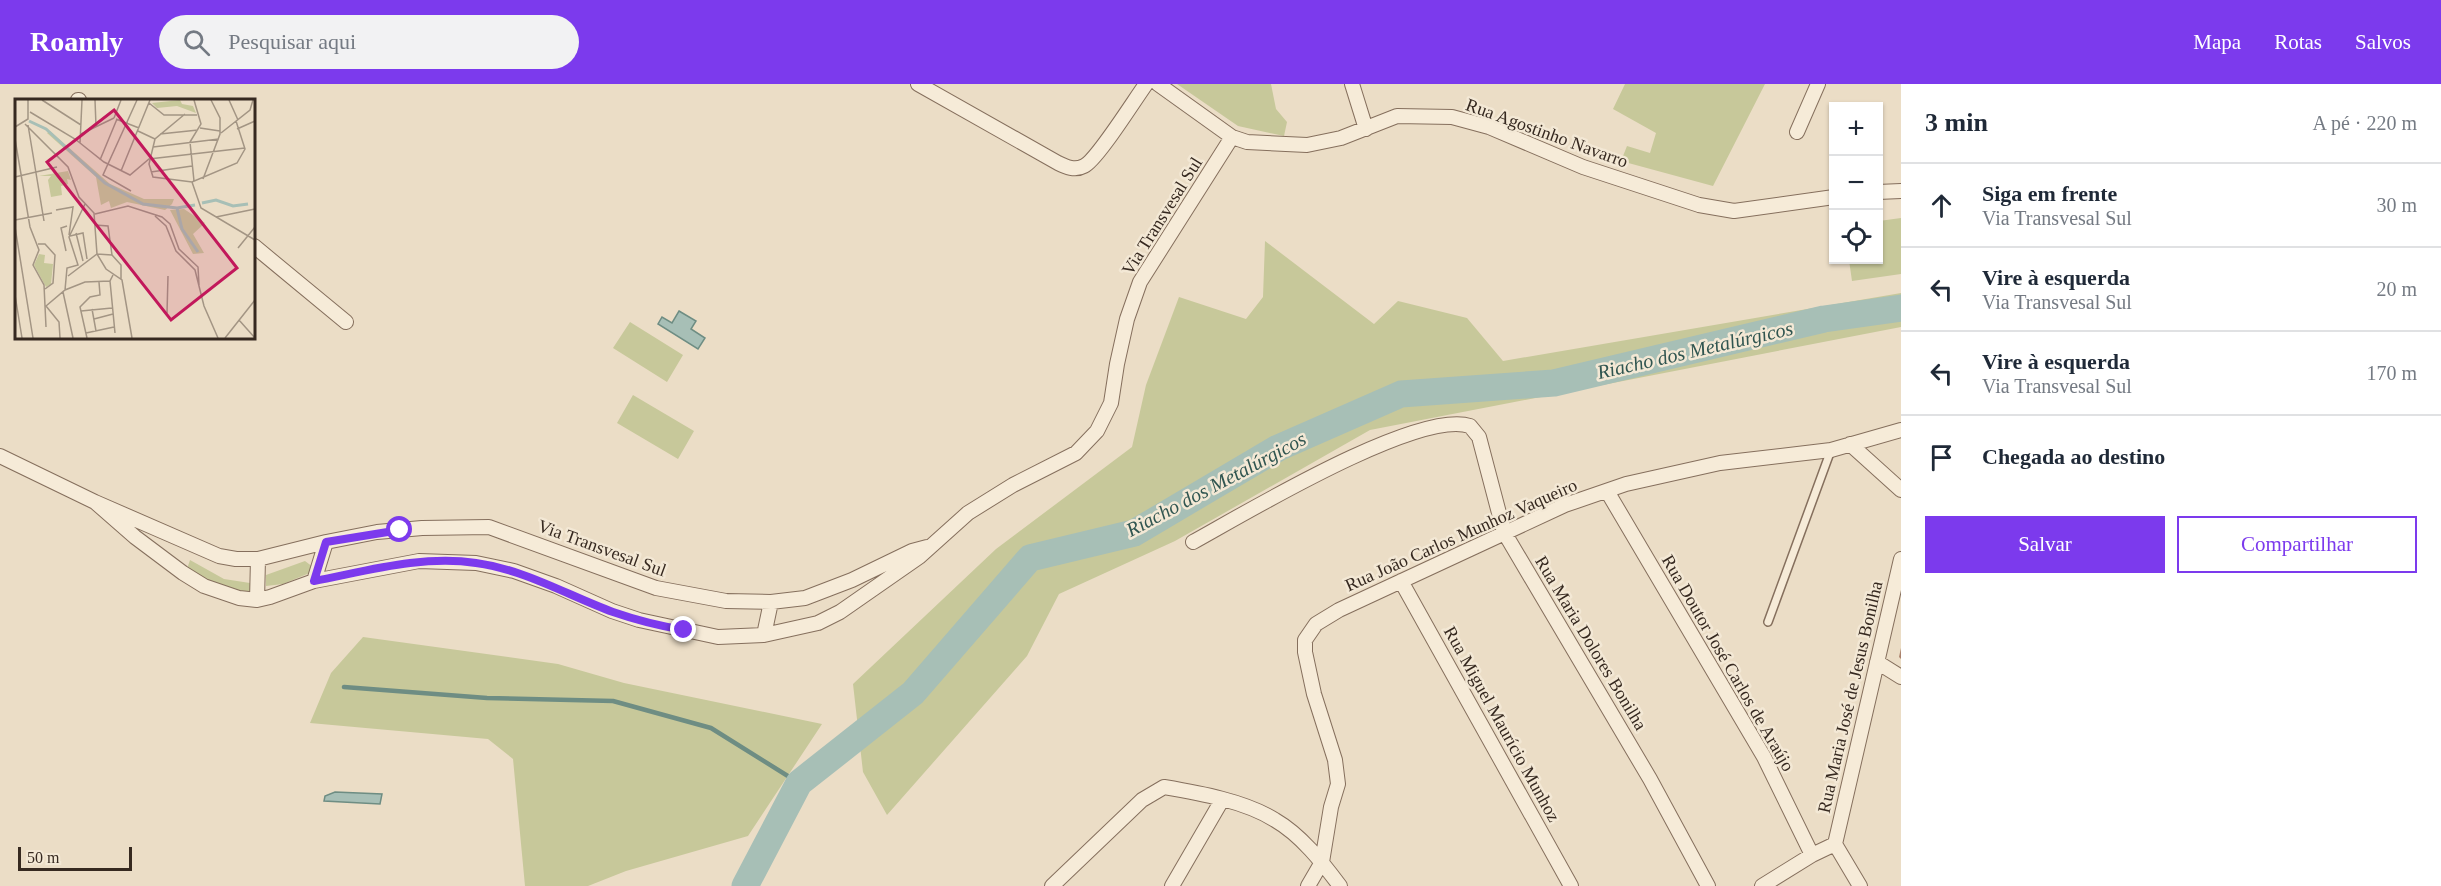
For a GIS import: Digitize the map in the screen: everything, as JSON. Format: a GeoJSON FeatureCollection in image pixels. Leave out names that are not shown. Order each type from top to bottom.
{"type":"FeatureCollection","features":[{"type":"Feature","properties":{"kind":"street"},"geometry":{"type":"LineString","coordinates":[[918,84],[1058,163],[1078,169],[1087,166],[1146,84]]}},
{"type":"Feature","properties":{"kind":"street","name":"Rua Agostinho Navarro"},"geometry":{"type":"LineString","coordinates":[[1158,84],[1232,137],[1247,142],[1308,145],[1366,129],[1397,116],[1422,115],[1464,119],[1583,167],[1699,206],[1734,211],[1829,198]]}},
{"type":"Feature","properties":{"kind":"street"},"geometry":{"type":"LineString","coordinates":[[1352,84],[1366,129]]}},
{"type":"Feature","properties":{"kind":"street"},"geometry":{"type":"LineString","coordinates":[[1797,132],[1818,84]]}},
{"type":"Feature","properties":{"kind":"street","name":"Via Transvesal Sul"},"geometry":{"type":"LineString","coordinates":[[95,502],[135,537],[204,586],[224,595],[257,600],[314,581],[419,561],[476,563],[514,571],[639,620],[718,637],[764,635],[818,623],[840,612],[919,557],[968,513],[1012,485],[1076,453],[1097,431],[1111,403],[1126,319],[1140,282],[1232,137]]}},
{"type":"Feature","properties":{"kind":"street"},"geometry":{"type":"LineString","coordinates":[[1883,192],[1901,191]]}},
{"type":"Feature","properties":{"kind":"street"},"geometry":{"type":"LineString","coordinates":[[255,247],[346,322]]}},
{"type":"Feature","properties":{"kind":"street","name":"Rua Maria Dolores Bonilha"},"geometry":{"type":"LineString","coordinates":[[1193,542],[1309,477],[1365,451],[1453,423],[1470,426],[1479,437],[1504,532],[1650,779],[1708,886]]}},
{"type":"Feature","properties":{"kind":"street","name":"Rua João Carlos Munhoz Vaqueiro"},"geometry":{"type":"LineString","coordinates":[[1308,886],[1322,862],[1338,784],[1335,760],[1314,694],[1305,652],[1305,640],[1316,624],[1401,580],[1504,532],[1565,505],[1607,490],[1720,463],[1831,450],[1901,430]]}},
{"type":"Feature","properties":{"kind":"street"},"geometry":{"type":"LineString","coordinates":[[1850,444],[1901,490]]}},
{"type":"Feature","properties":{"kind":"street","name":"Via Transvesal Sul"},"geometry":{"type":"LineString","coordinates":[[0,456],[95,502],[219,556],[236,559],[258,559],[377,532],[422,528],[489,527],[656,588],[726,601],[771,602],[805,598],[852,580],[912,550],[930,546]]}},
{"type":"Feature","properties":{"kind":"street","name":"Rua Doutor José Carlos de Araújo"},"geometry":{"type":"LineString","coordinates":[[1607,490],[1764,757],[1812,855]]}},
{"type":"Feature","properties":{"kind":"street"},"geometry":{"type":"LineString","coordinates":[[314,581],[326,542]]}},
{"type":"Feature","properties":{"kind":"street","name":"Rua Maria José de Jesus Bonilha"},"geometry":{"type":"LineString","coordinates":[[1835,844],[1901,558]]}},
{"type":"Feature","properties":{"kind":"street"},"geometry":{"type":"LineString","coordinates":[[257,600],[258,559]]}},
{"type":"Feature","properties":{"kind":"street","name":"Rua Miguel Maurício Munhoz"},"geometry":{"type":"LineString","coordinates":[[1401,580],[1571,886]]}},
{"type":"Feature","properties":{"kind":"street"},"geometry":{"type":"LineString","coordinates":[[764,635],[771,602]]}},
{"type":"Feature","properties":{"kind":"street"},"geometry":{"type":"LineString","coordinates":[[1877,662],[1901,677]]}},
{"type":"Feature","properties":{"kind":"street"},"geometry":{"type":"LineString","coordinates":[[1052,886],[1142,800],[1164,787],[1222,800],[1255,810],[1276,820],[1322,862],[1340,886]]}},
{"type":"Feature","properties":{"kind":"street"},"geometry":{"type":"LineString","coordinates":[[1172,886],[1222,800]]}},
{"type":"Feature","properties":{"kind":"street"},"geometry":{"type":"LineString","coordinates":[[1762,886],[1812,855],[1835,844],[1860,886]]}},
{"type":"Feature","properties":{"kind":"lane"},"geometry":{"type":"LineString","coordinates":[[1768,622],[1831,450]]}},
{"type":"Feature","properties":{"kind":"green space"},"geometry":{"type":"Polygon","coordinates":[[[1177,84],[1271,84],[1276,109],[1287,122],[1284,136],[1238,126],[1177,84]]]}},
{"type":"Feature","properties":{"kind":"green space"},"geometry":{"type":"Polygon","coordinates":[[[1625,84],[1765,84],[1713,186],[1621,161],[1627,146],[1650,153],[1656,133],[1613,109],[1625,84]]]}},
{"type":"Feature","properties":{"kind":"green space"},"geometry":{"type":"Polygon","coordinates":[[[1901,218],[1901,274],[1852,281],[1850,264],[1883,264],[1883,220],[1901,218]]]}},
{"type":"Feature","properties":{"kind":"green space"},"geometry":{"type":"Polygon","coordinates":[[[1265,241],[1374,324],[1398,301],[1467,318],[1503,361],[1901,293],[1901,327],[1370,430],[1175,541],[1059,594],[1027,656],[887,815],[863,772],[853,684],[996,549],[1132,447],[1146,385],[1179,297],[1246,319],[1263,297],[1265,241]]]}},
{"type":"Feature","properties":{"kind":"green space"},"geometry":{"type":"Polygon","coordinates":[[[630,322],[683,355],[667,382],[613,348],[630,322]]]}},
{"type":"Feature","properties":{"kind":"green space"},"geometry":{"type":"Polygon","coordinates":[[[633,395],[694,431],[678,459],[617,423],[633,395]]]}},
{"type":"Feature","properties":{"kind":"green space"},"geometry":{"type":"Polygon","coordinates":[[[190,560],[224,579],[250,583],[255,593],[224,593],[187,569],[190,560]]]}},
{"type":"Feature","properties":{"kind":"green space"},"geometry":{"type":"Polygon","coordinates":[[[305,561],[313,567],[312,572],[283,584],[266,586],[266,575],[305,561]]]}},
{"type":"Feature","properties":{"kind":"green space"},"geometry":{"type":"Polygon","coordinates":[[[363,637],[558,664],[624,683],[822,724],[748,836],[626,871],[588,886],[525,886],[513,759],[488,739],[310,723],[331,673],[363,637]]]}},
{"type":"Feature","properties":{"kind":"shaded area"},"geometry":{"type":"Polygon","coordinates":[[[679,311],[696,321],[691,329],[705,338],[698,349],[658,324],[662,317],[672,323],[679,311]]]}},
{"type":"Feature","properties":{"kind":"shaded area"},"geometry":{"type":"Polygon","coordinates":[[[335,792],[382,794],[380,804],[324,801],[325,796],[335,792]]]}},
{"type":"Feature","properties":{"kind":"waterway","name":"Riacho dos Metalúrgicos"},"geometry":{"type":"LineString","coordinates":[[745,886],[799,783],[913,693],[1030,558],[1134,533],[1278,448],[1401,394],[1554,383],[1824,319],[1901,308]]}},
{"type":"Feature","properties":{"kind":"waterway"},"geometry":{"type":"LineString","coordinates":[[344,687],[487,698],[613,701],[711,728],[799,783]]}},
{"type":"Feature","properties":{"kind":"route"},"geometry":{"type":"LineString","coordinates":[[400,530],[326,542],[314,581],[419,561],[476,563],[514,571],[639,620],[684,630]]}}]}
